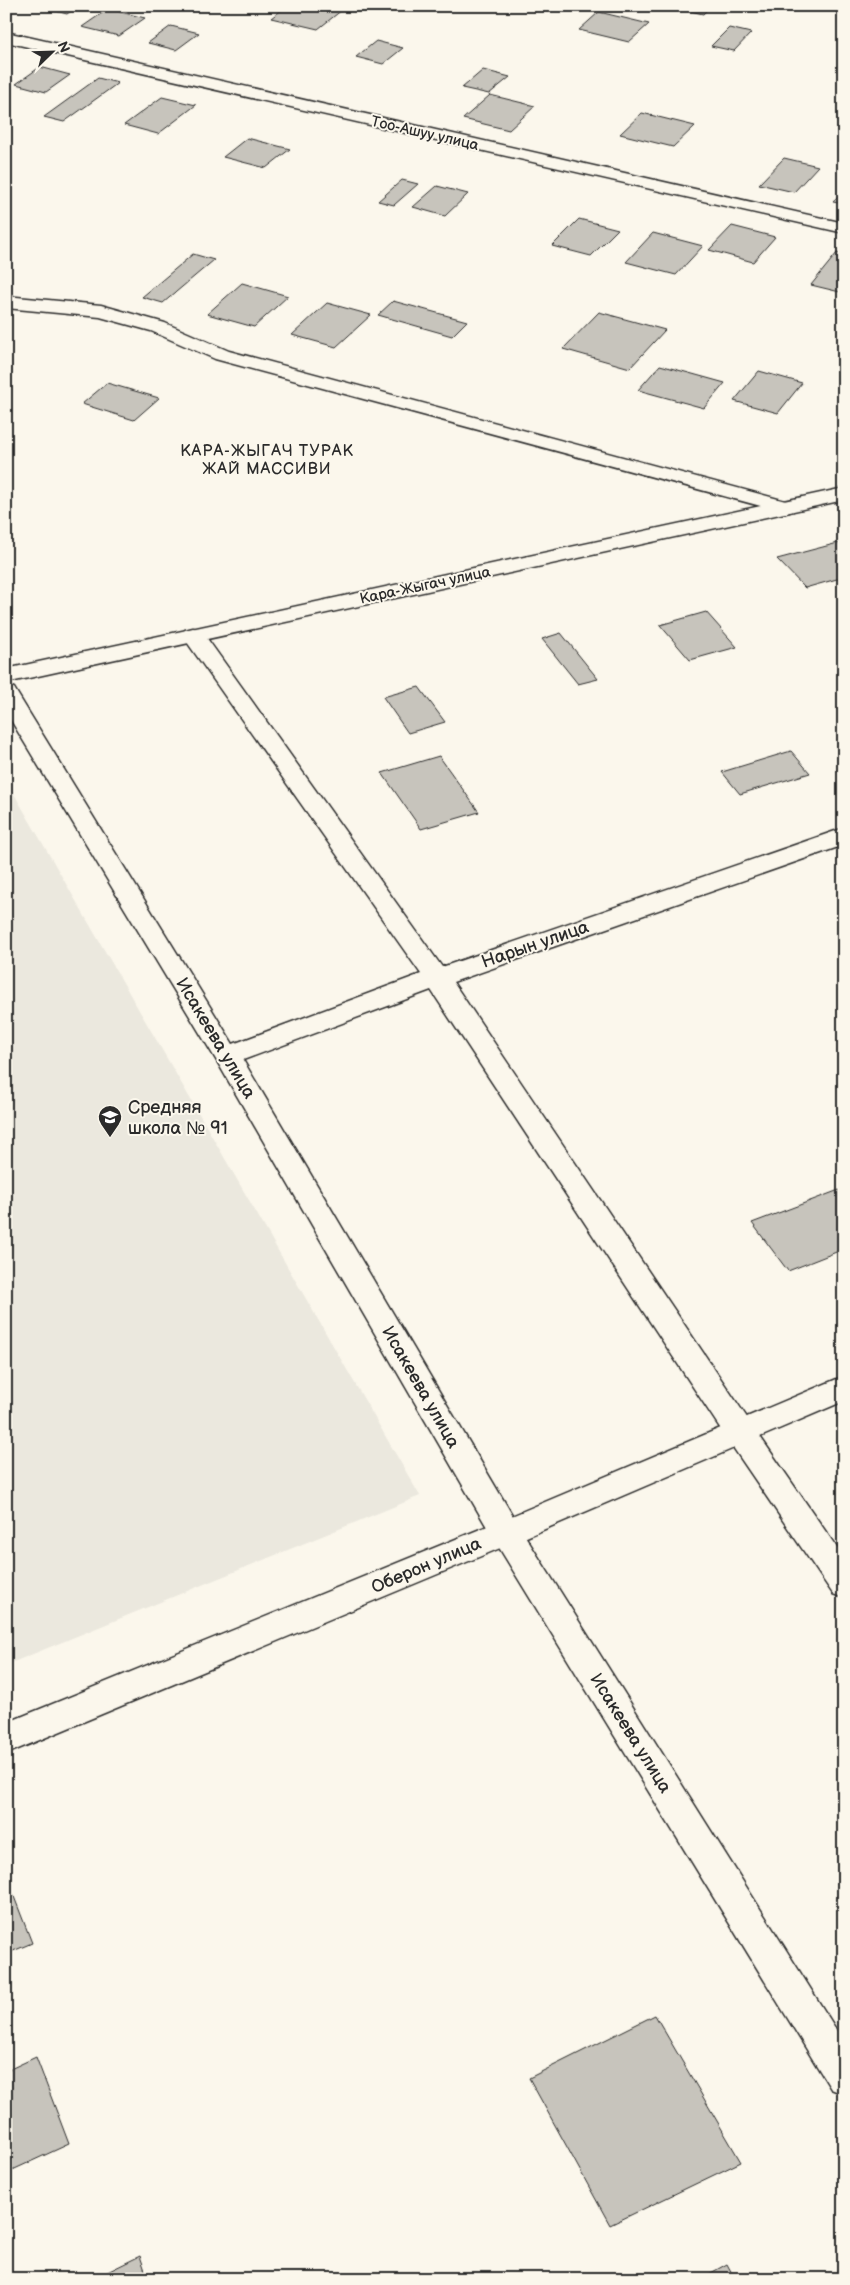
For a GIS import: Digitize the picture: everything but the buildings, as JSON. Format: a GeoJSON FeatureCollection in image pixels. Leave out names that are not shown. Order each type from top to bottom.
{"type":"FeatureCollection","features":[{"type":"Feature","properties":{"kind":"street","name":"Тоо-Ашуу улица"},"geometry":{"type":"LineString","coordinates":[[6,37],[844,228]]}},
{"type":"Feature","properties":{"kind":"street"},"geometry":{"type":"LineString","coordinates":[[6,302],[101,312],[158,327],[222,355],[786,507]]}},
{"type":"Feature","properties":{"kind":"street","name":"Кара-Жыгач улица"},"geometry":{"type":"LineString","coordinates":[[6,676],[844,494]]}},
{"type":"Feature","properties":{"kind":"street"},"geometry":{"type":"LineString","coordinates":[[193,635],[437,978],[739,1432],[844,1584]]}},
{"type":"Feature","properties":{"kind":"street","name":"Исакеева улица"},"geometry":{"type":"LineString","coordinates":[[6,693],[227,1056],[506,1532],[844,2076]]}},
{"type":"Feature","properties":{"kind":"street","name":"Нарын улица"},"geometry":{"type":"LineString","coordinates":[[227,1056],[437,978],[844,836]]}},
{"type":"Feature","properties":{"kind":"street","name":"Оберон улица"},"geometry":{"type":"LineString","coordinates":[[6,1739],[506,1532],[844,1388]]}},
{"type":"Feature","properties":{"kind":"shaded area","name":"Средняя школа № 91"},"geometry":{"type":"Polygon","coordinates":[[[6,780],[420,1496],[6,1665],[6,780]]]}},
{"type":"Feature","properties":{"kind":"place","name":"Средняя школа № 91"},"geometry":{"type":"Point","coordinates":[110,1138]}},
{"type":"Feature","properties":{"kind":"district","name":"КАРА-ЖЫГАЧ ТУРАК ЖАЙ МАССИВИ"},"geometry":{"type":"Point","coordinates":[267,459]}}]}
